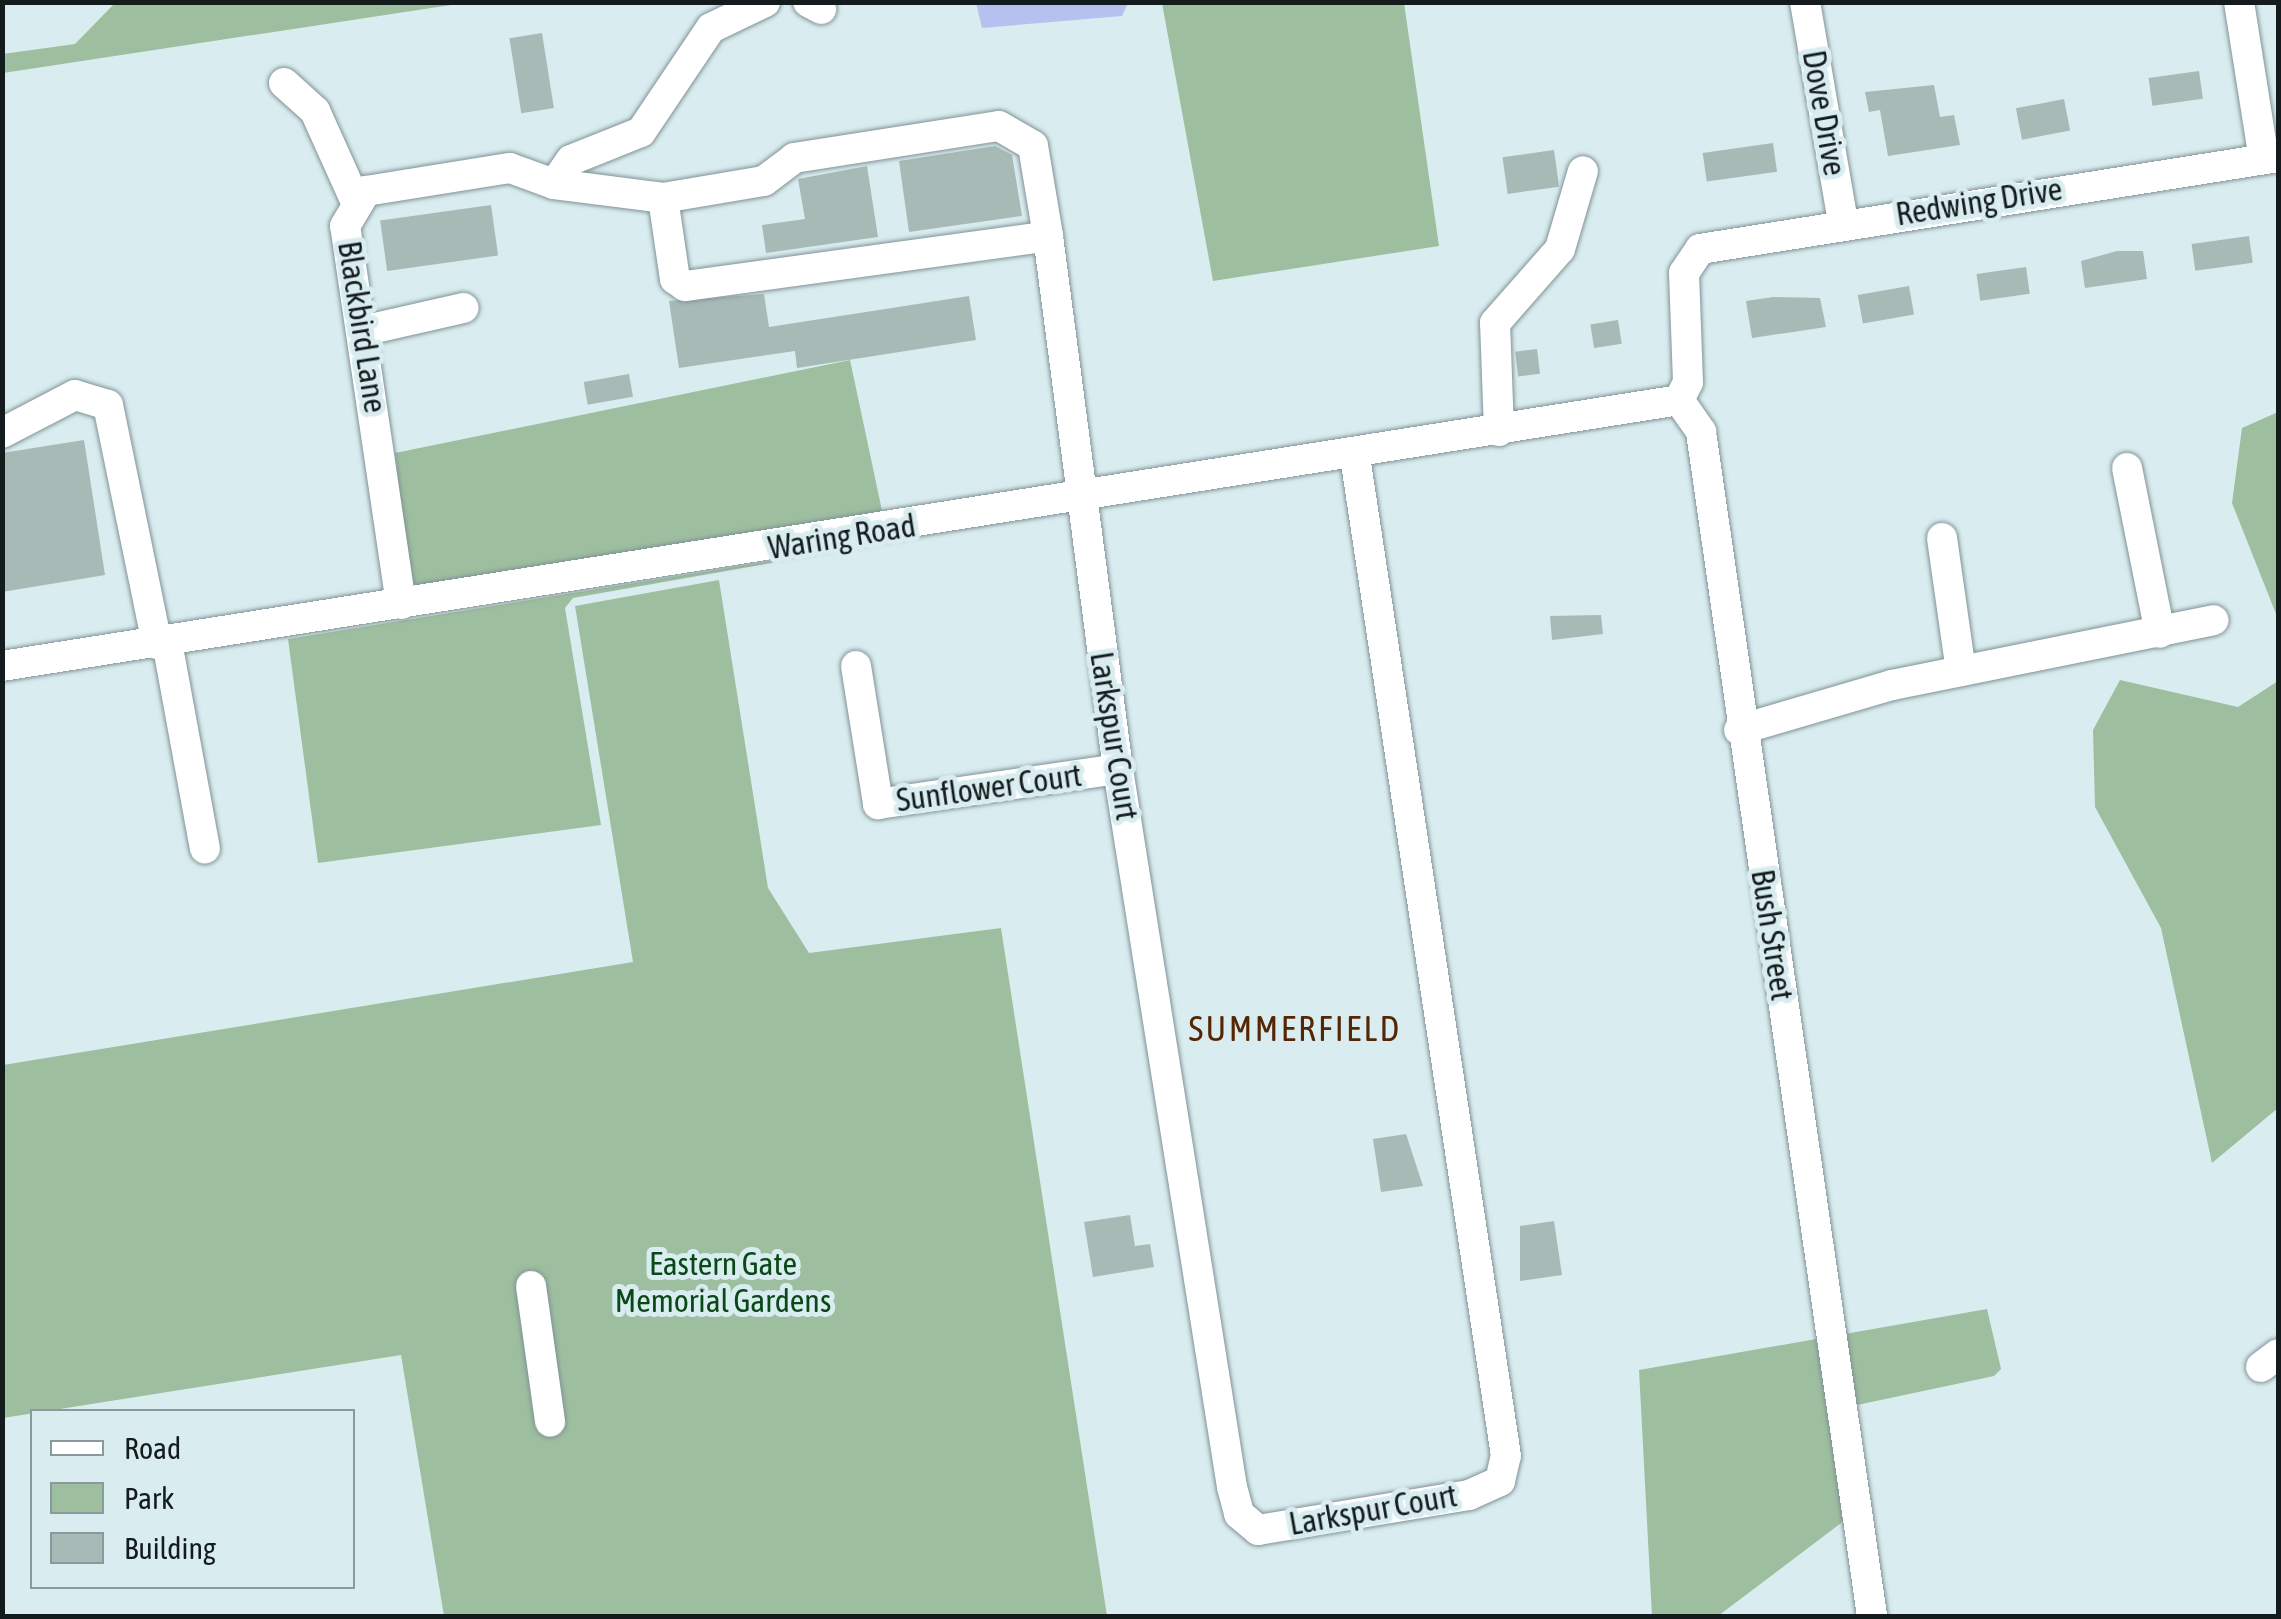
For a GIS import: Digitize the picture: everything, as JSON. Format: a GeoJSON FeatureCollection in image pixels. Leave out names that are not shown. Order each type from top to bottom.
{"type":"FeatureCollection","features":[{"type":"Feature","properties":{"kind":"street"},"geometry":{"type":"LineString","coordinates":[[554,184],[570,160],[641,132],[724,15],[765,2]]}},
{"type":"Feature","properties":{"kind":"street","name":"Dove Drive"},"geometry":{"type":"LineString","coordinates":[[1805,2],[1843,223]]}},
{"type":"Feature","properties":{"kind":"street"},"geometry":{"type":"LineString","coordinates":[[2239,2],[2271,158]]}},
{"type":"Feature","properties":{"kind":"street"},"geometry":{"type":"LineString","coordinates":[[284,83],[315,111],[355,200]]}},
{"type":"Feature","properties":{"kind":"street","name":"Blackbird Lane"},"geometry":{"type":"LineString","coordinates":[[401,604],[366,330],[345,226],[355,200],[379,186],[510,168],[554,184],[662,198],[764,181],[794,158],[999,126],[1033,146],[1048,236]]}},
{"type":"Feature","properties":{"kind":"street","name":"Redwing Drive"},"geometry":{"type":"LineString","coordinates":[[1679,400],[1688,382],[1686,262],[1700,249],[1843,223],[2271,158]]}},
{"type":"Feature","properties":{"kind":"street"},"geometry":{"type":"LineString","coordinates":[[1499,432],[1496,324],[1560,249],[1582,171]]}},
{"type":"Feature","properties":{"kind":"street"},"geometry":{"type":"LineString","coordinates":[[662,198],[675,280],[684,286],[1048,236]]}},
{"type":"Feature","properties":{"kind":"street","name":"Larkspur Court"},"geometry":{"type":"LineString","coordinates":[[1048,236],[1118,768],[1239,1514],[1258,1530],[1469,1495],[1500,1481],[1506,1456],[1355,456]]}},
{"type":"Feature","properties":{"kind":"street"},"geometry":{"type":"LineString","coordinates":[[366,330],[464,308]]}},
{"type":"Feature","properties":{"kind":"street"},"geometry":{"type":"LineString","coordinates":[[2,433],[75,396],[108,405],[205,849]]}},
{"type":"Feature","properties":{"kind":"street","name":"Waring Road"},"geometry":{"type":"LineString","coordinates":[[2,666],[1082,500],[1679,400]]}},
{"type":"Feature","properties":{"kind":"street","name":"Bush Street"},"geometry":{"type":"LineString","coordinates":[[1679,400],[1700,432],[1739,730],[1872,1616]]}},
{"type":"Feature","properties":{"kind":"street"},"geometry":{"type":"LineString","coordinates":[[2128,468],[2160,633]]}},
{"type":"Feature","properties":{"kind":"street"},"geometry":{"type":"LineString","coordinates":[[1942,538],[1961,671]]}},
{"type":"Feature","properties":{"kind":"street"},"geometry":{"type":"LineString","coordinates":[[1739,730],[1961,671],[2213,620]]}},
{"type":"Feature","properties":{"kind":"street","name":"Sunflower Court"},"geometry":{"type":"LineString","coordinates":[[856,666],[878,804],[1118,768]]}},
{"type":"Feature","properties":{"kind":"street"},"geometry":{"type":"LineString","coordinates":[[531,1286],[550,1422]]}},
{"type":"Feature","properties":{"kind":"green space"},"geometry":{"type":"Polygon","coordinates":[[[115,2],[464,3],[3,73],[3,54],[75,44],[115,2]]]}},
{"type":"Feature","properties":{"kind":"green space"},"geometry":{"type":"Polygon","coordinates":[[[1162,3],[1404,3],[1439,246],[1213,281],[1162,3]]]}},
{"type":"Feature","properties":{"kind":"green space"},"geometry":{"type":"Polygon","coordinates":[[[850,360],[884,520],[411,592],[395,453],[850,360]]]}},
{"type":"Feature","properties":{"kind":"green space"},"geometry":{"type":"Polygon","coordinates":[[[2278,412],[2278,619],[2232,503],[2242,428],[2278,412]]]}},
{"type":"Feature","properties":{"kind":"green space"},"geometry":{"type":"Polygon","coordinates":[[[889,542],[573,598],[565,608],[601,825],[318,863],[288,639],[889,542]]]}},
{"type":"Feature","properties":{"kind":"green space","name":"Eastern Gate Memorial Gardens"},"geometry":{"type":"Polygon","coordinates":[[[719,580],[768,888],[809,953],[1001,928],[1107,1616],[444,1616],[401,1355],[60,1409],[30,1409],[30,1414],[3,1418],[3,1065],[633,962],[575,606],[719,580]]]}},
{"type":"Feature","properties":{"kind":"green space"},"geometry":{"type":"Polygon","coordinates":[[[2120,680],[2238,707],[2278,681],[2278,1108],[2212,1163],[2161,928],[2095,807],[2093,730],[2120,680]]]}},
{"type":"Feature","properties":{"kind":"green space"},"geometry":{"type":"Polygon","coordinates":[[[1987,1309],[2001,1369],[1994,1376],[1843,1408],[1857,1511],[1718,1616],[1652,1616],[1639,1370],[1987,1309]]]}},
{"type":"Feature","properties":{"kind":"water"},"geometry":{"type":"Polygon","coordinates":[[[976,2],[1128,3],[1122,16],[982,28],[976,2]]]}},
{"type":"Feature","properties":{"kind":"building"},"geometry":{"type":"Polygon","coordinates":[[[542,33],[554,108],[521,113],[509,38],[542,33]]]}},
{"type":"Feature","properties":{"kind":"building"},"geometry":{"type":"Polygon","coordinates":[[[2199,71],[2203,99],[2152,106],[2148,78],[2199,71]]]}},
{"type":"Feature","properties":{"kind":"building"},"geometry":{"type":"Polygon","coordinates":[[[1934,85],[1940,117],[1954,115],[1960,145],[1888,156],[1880,110],[1869,112],[1865,92],[1934,85]]]}},
{"type":"Feature","properties":{"kind":"building"},"geometry":{"type":"Polygon","coordinates":[[[2064,99],[2070,130],[2022,140],[2016,108],[2064,99]]]}},
{"type":"Feature","properties":{"kind":"building"},"geometry":{"type":"Polygon","coordinates":[[[1773,143],[1777,172],[1707,182],[1703,153],[1773,143]]]}},
{"type":"Feature","properties":{"kind":"building"},"geometry":{"type":"Polygon","coordinates":[[[995,146],[1012,155],[1022,216],[909,232],[899,161],[995,146]]]}},
{"type":"Feature","properties":{"kind":"building"},"geometry":{"type":"Polygon","coordinates":[[[1554,150],[1559,187],[1508,194],[1503,157],[1554,150]]]}},
{"type":"Feature","properties":{"kind":"building"},"geometry":{"type":"Polygon","coordinates":[[[867,166],[878,237],[766,253],[762,225],[805,219],[798,179],[867,166]]]}},
{"type":"Feature","properties":{"kind":"building"},"geometry":{"type":"Polygon","coordinates":[[[491,205],[498,256],[387,271],[380,221],[491,205]]]}},
{"type":"Feature","properties":{"kind":"building"},"geometry":{"type":"Polygon","coordinates":[[[2249,236],[2253,263],[2195,271],[2192,244],[2249,236]]]}},
{"type":"Feature","properties":{"kind":"building"},"geometry":{"type":"Polygon","coordinates":[[[2117,251],[2143,251],[2147,279],[2085,288],[2081,261],[2117,251]]]}},
{"type":"Feature","properties":{"kind":"building"},"geometry":{"type":"Polygon","coordinates":[[[2026,267],[2030,294],[1980,301],[1976,274],[2026,267]]]}},
{"type":"Feature","properties":{"kind":"building"},"geometry":{"type":"Polygon","coordinates":[[[1909,286],[1914,315],[1863,324],[1858,295],[1909,286]]]}},
{"type":"Feature","properties":{"kind":"building"},"geometry":{"type":"Polygon","coordinates":[[[764,294],[769,327],[969,296],[976,340],[797,368],[795,351],[679,368],[669,301],[764,294]]]}},
{"type":"Feature","properties":{"kind":"building"},"geometry":{"type":"Polygon","coordinates":[[[1820,298],[1826,327],[1752,338],[1746,301],[1820,298]]]}},
{"type":"Feature","properties":{"kind":"building"},"geometry":{"type":"Polygon","coordinates":[[[1618,320],[1622,344],[1594,348],[1590,324],[1618,320]]]}},
{"type":"Feature","properties":{"kind":"building"},"geometry":{"type":"Polygon","coordinates":[[[1537,349],[1540,374],[1518,376],[1515,352],[1537,349]]]}},
{"type":"Feature","properties":{"kind":"building"},"geometry":{"type":"Polygon","coordinates":[[[629,374],[633,397],[588,405],[584,382],[629,374]]]}},
{"type":"Feature","properties":{"kind":"building"},"geometry":{"type":"Polygon","coordinates":[[[84,440],[105,575],[2,592],[2,453],[84,440]]]}},
{"type":"Feature","properties":{"kind":"building"},"geometry":{"type":"Polygon","coordinates":[[[1601,615],[1603,634],[1552,640],[1550,616],[1601,615]]]}},
{"type":"Feature","properties":{"kind":"building"},"geometry":{"type":"Polygon","coordinates":[[[1406,1134],[1423,1186],[1381,1192],[1373,1139],[1406,1134]]]}},
{"type":"Feature","properties":{"kind":"building"},"geometry":{"type":"Polygon","coordinates":[[[1130,1215],[1135,1246],[1150,1244],[1154,1267],[1093,1277],[1084,1222],[1130,1215]]]}},
{"type":"Feature","properties":{"kind":"building"},"geometry":{"type":"Polygon","coordinates":[[[1554,1221],[1562,1275],[1520,1281],[1520,1226],[1554,1221]]]}},
{"type":"Feature","properties":{"kind":"district","name":"SUMMERFIELD"},"geometry":{"type":"Point","coordinates":[1295,1028]}}]}
